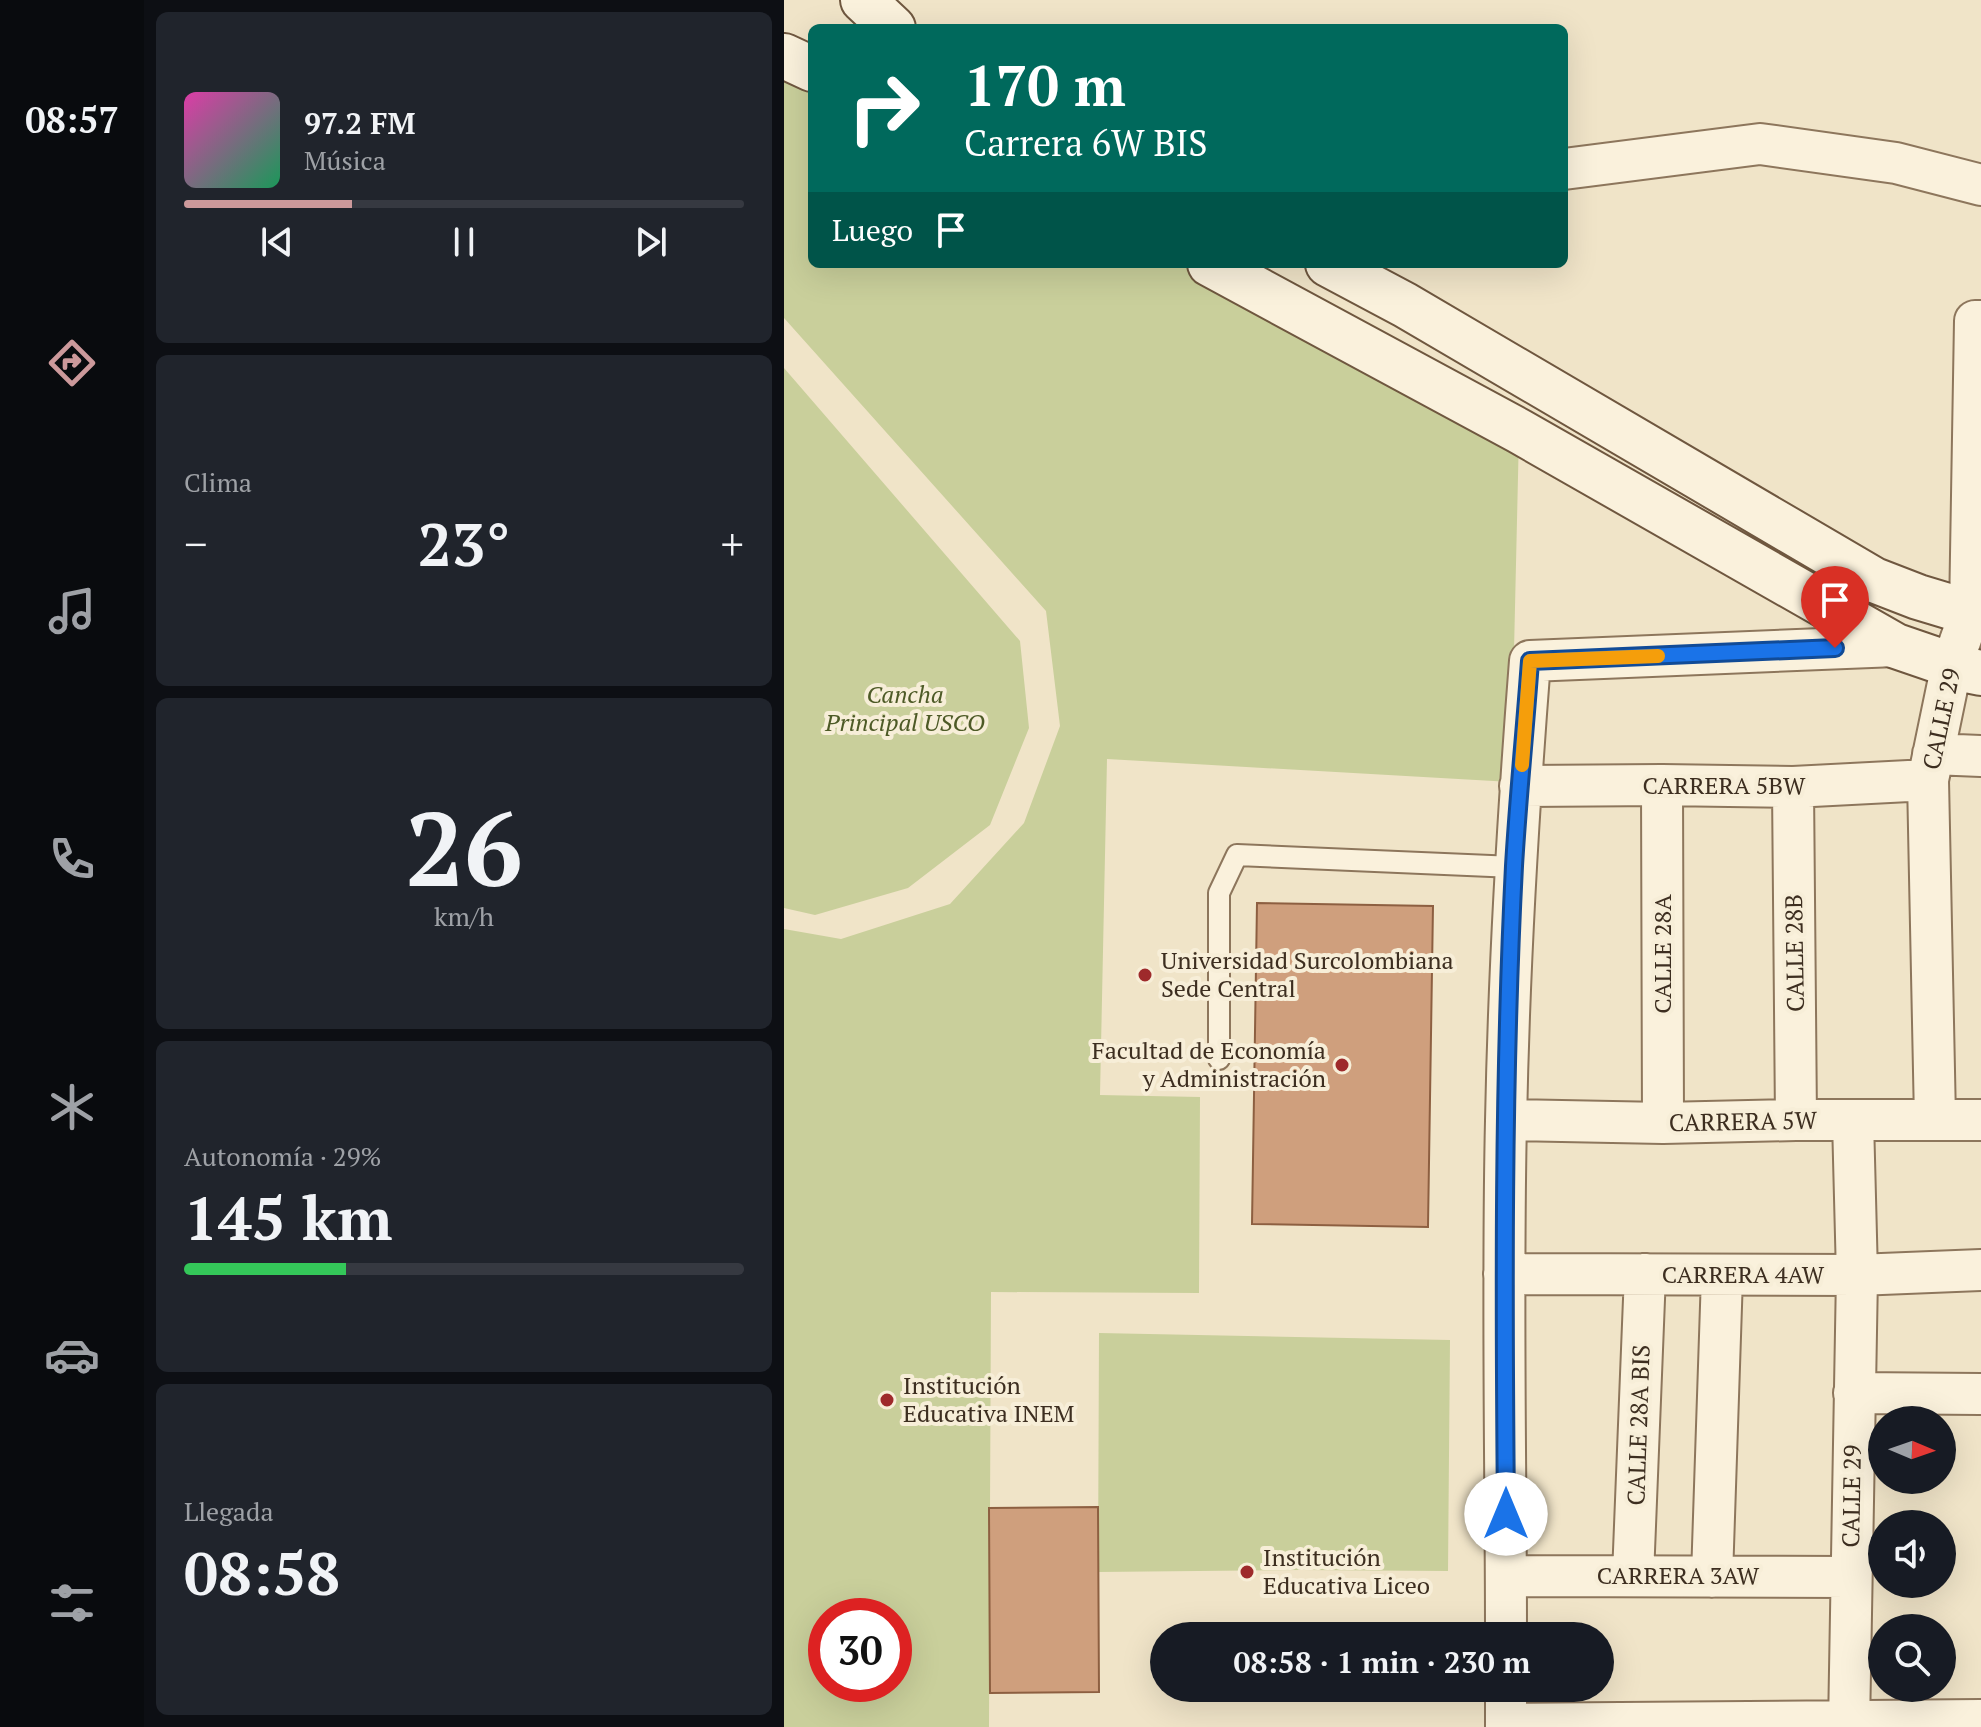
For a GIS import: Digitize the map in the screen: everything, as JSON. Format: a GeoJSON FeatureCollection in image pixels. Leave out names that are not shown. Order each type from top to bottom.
{"type":"FeatureCollection","features":[{"type":"Feature","properties":{"kind":"main road"},"geometry":{"type":"LineString","coordinates":[[863,0],[889,24]]}},
{"type":"Feature","properties":{"kind":"main road"},"geometry":{"type":"LineString","coordinates":[[784,56],[808,67]]}},
{"type":"Feature","properties":{"kind":"main road"},"geometry":{"type":"LineString","coordinates":[[1217,268],[1519,431],[1896,646],[1967,669]]}},
{"type":"Feature","properties":{"kind":"main road"},"geometry":{"type":"LineString","coordinates":[[1336,268],[1405,305],[1874,580],[1976,614]]}},
{"type":"Feature","properties":{"kind":"street"},"geometry":{"type":"LineString","coordinates":[[1568,168],[1760,144],[1896,163],[1981,185]]}},
{"type":"Feature","properties":{"kind":"street","name":"CALLE 29"},"geometry":{"type":"LineString","coordinates":[[1935,1119],[1930,767],[1967,669],[1976,614],[1978,321]]}},
{"type":"Feature","properties":{"kind":"street"},"geometry":{"type":"LineString","coordinates":[[1506,1622],[1506,1120],[1514,867],[1530,661],[1896,646]]}},
{"type":"Feature","properties":{"kind":"street","name":"CARRERA 5BW"},"geometry":{"type":"LineString","coordinates":[[1520,786],[1793,787],[1930,767],[1981,756]]}},
{"type":"Feature","properties":{"kind":"street","name":"CALLE 28A"},"geometry":{"type":"LineString","coordinates":[[1662,785],[1663,1123]]}},
{"type":"Feature","properties":{"kind":"street","name":"CALLE 28B"},"geometry":{"type":"LineString","coordinates":[[1793,787],[1796,1120]]}},
{"type":"Feature","properties":{"kind":"street","name":"CARRERA 5W"},"geometry":{"type":"LineString","coordinates":[[1506,1120],[1663,1123],[1981,1120]]}},
{"type":"Feature","properties":{"kind":"street","name":"CALLE 29"},"geometry":{"type":"LineString","coordinates":[[1849,1725],[1857,1275],[1853,1120]]}},
{"type":"Feature","properties":{"kind":"street","name":"CARRERA 4AW"},"geometry":{"type":"LineString","coordinates":[[1504,1274],[1857,1275],[1981,1270]]}},
{"type":"Feature","properties":{"kind":"street","name":"CALLE 28A BIS"},"geometry":{"type":"LineString","coordinates":[[1633,1576],[1645,1274]]}},
{"type":"Feature","properties":{"kind":"street"},"geometry":{"type":"LineString","coordinates":[[1712,1577],[1722,1276]]}},
{"type":"Feature","properties":{"kind":"street"},"geometry":{"type":"LineString","coordinates":[[1854,1393],[1981,1394]]}},
{"type":"Feature","properties":{"kind":"street","name":"CARRERA 3AW"},"geometry":{"type":"LineString","coordinates":[[1506,1576],[1850,1577]]}},
{"type":"Feature","properties":{"kind":"street"},"geometry":{"type":"LineString","coordinates":[[1506,1713],[1849,1725],[1981,1720]]}},
{"type":"Feature","properties":{"kind":"lane"},"geometry":{"type":"LineString","coordinates":[[1219,1059],[1219,893],[1237,855],[1514,867]]}},
{"type":"Feature","properties":{"kind":"green space"},"geometry":{"type":"Polygon","coordinates":[[[784,57],[808,69],[808,268],[1214,268],[1519,433],[1511,782],[1107,759],[1100,1095],[1200,1097],[1199,1293],[991,1292],[989,1727],[784,1727],[784,929],[841,939],[950,904],[1024,823],[1060,726],[1046,611],[784,318],[784,57]]]}},
{"type":"Feature","properties":{"kind":"green space","name":"Cancha Principal USCO"},"geometry":{"type":"Polygon","coordinates":[[[784,368],[1020,641],[1029,728],[990,825],[908,888],[815,915],[784,908],[784,368]]]}},
{"type":"Feature","properties":{"kind":"green space"},"geometry":{"type":"Polygon","coordinates":[[[1099,1333],[1450,1340],[1448,1571],[1098,1572],[1099,1333]]]}},
{"type":"Feature","properties":{"kind":"building","name":"Facultad de Economía y Administración"},"geometry":{"type":"Polygon","coordinates":[[[1257,903],[1433,906],[1428,1227],[1252,1224],[1257,903]]]}},
{"type":"Feature","properties":{"kind":"building"},"geometry":{"type":"Polygon","coordinates":[[[1098,1507],[1099,1692],[990,1693],[989,1508],[1098,1507]]]}},
{"type":"Feature","properties":{"kind":"slow traffic"},"geometry":{"type":"LineString","coordinates":[[1522,765],[1530,661],[1658,656]]}},
{"type":"Feature","properties":{"kind":"place","name":"Universidad Surcolombiana Sede Central"},"geometry":{"type":"Point","coordinates":[1145,975]}},
{"type":"Feature","properties":{"kind":"place","name":"Facultad de Economía y Administración"},"geometry":{"type":"Point","coordinates":[1342,1065]}},
{"type":"Feature","properties":{"kind":"place","name":"Institución Educativa INEM"},"geometry":{"type":"Point","coordinates":[887,1400]}},
{"type":"Feature","properties":{"kind":"place","name":"Institución Educativa Liceo"},"geometry":{"type":"Point","coordinates":[1247,1572]}},
{"type":"Feature","properties":{"kind":"route"},"geometry":{"type":"LineString","coordinates":[[1506,1514],[1506,1120],[1514,867],[1530,661],[1835,648]]}}]}
